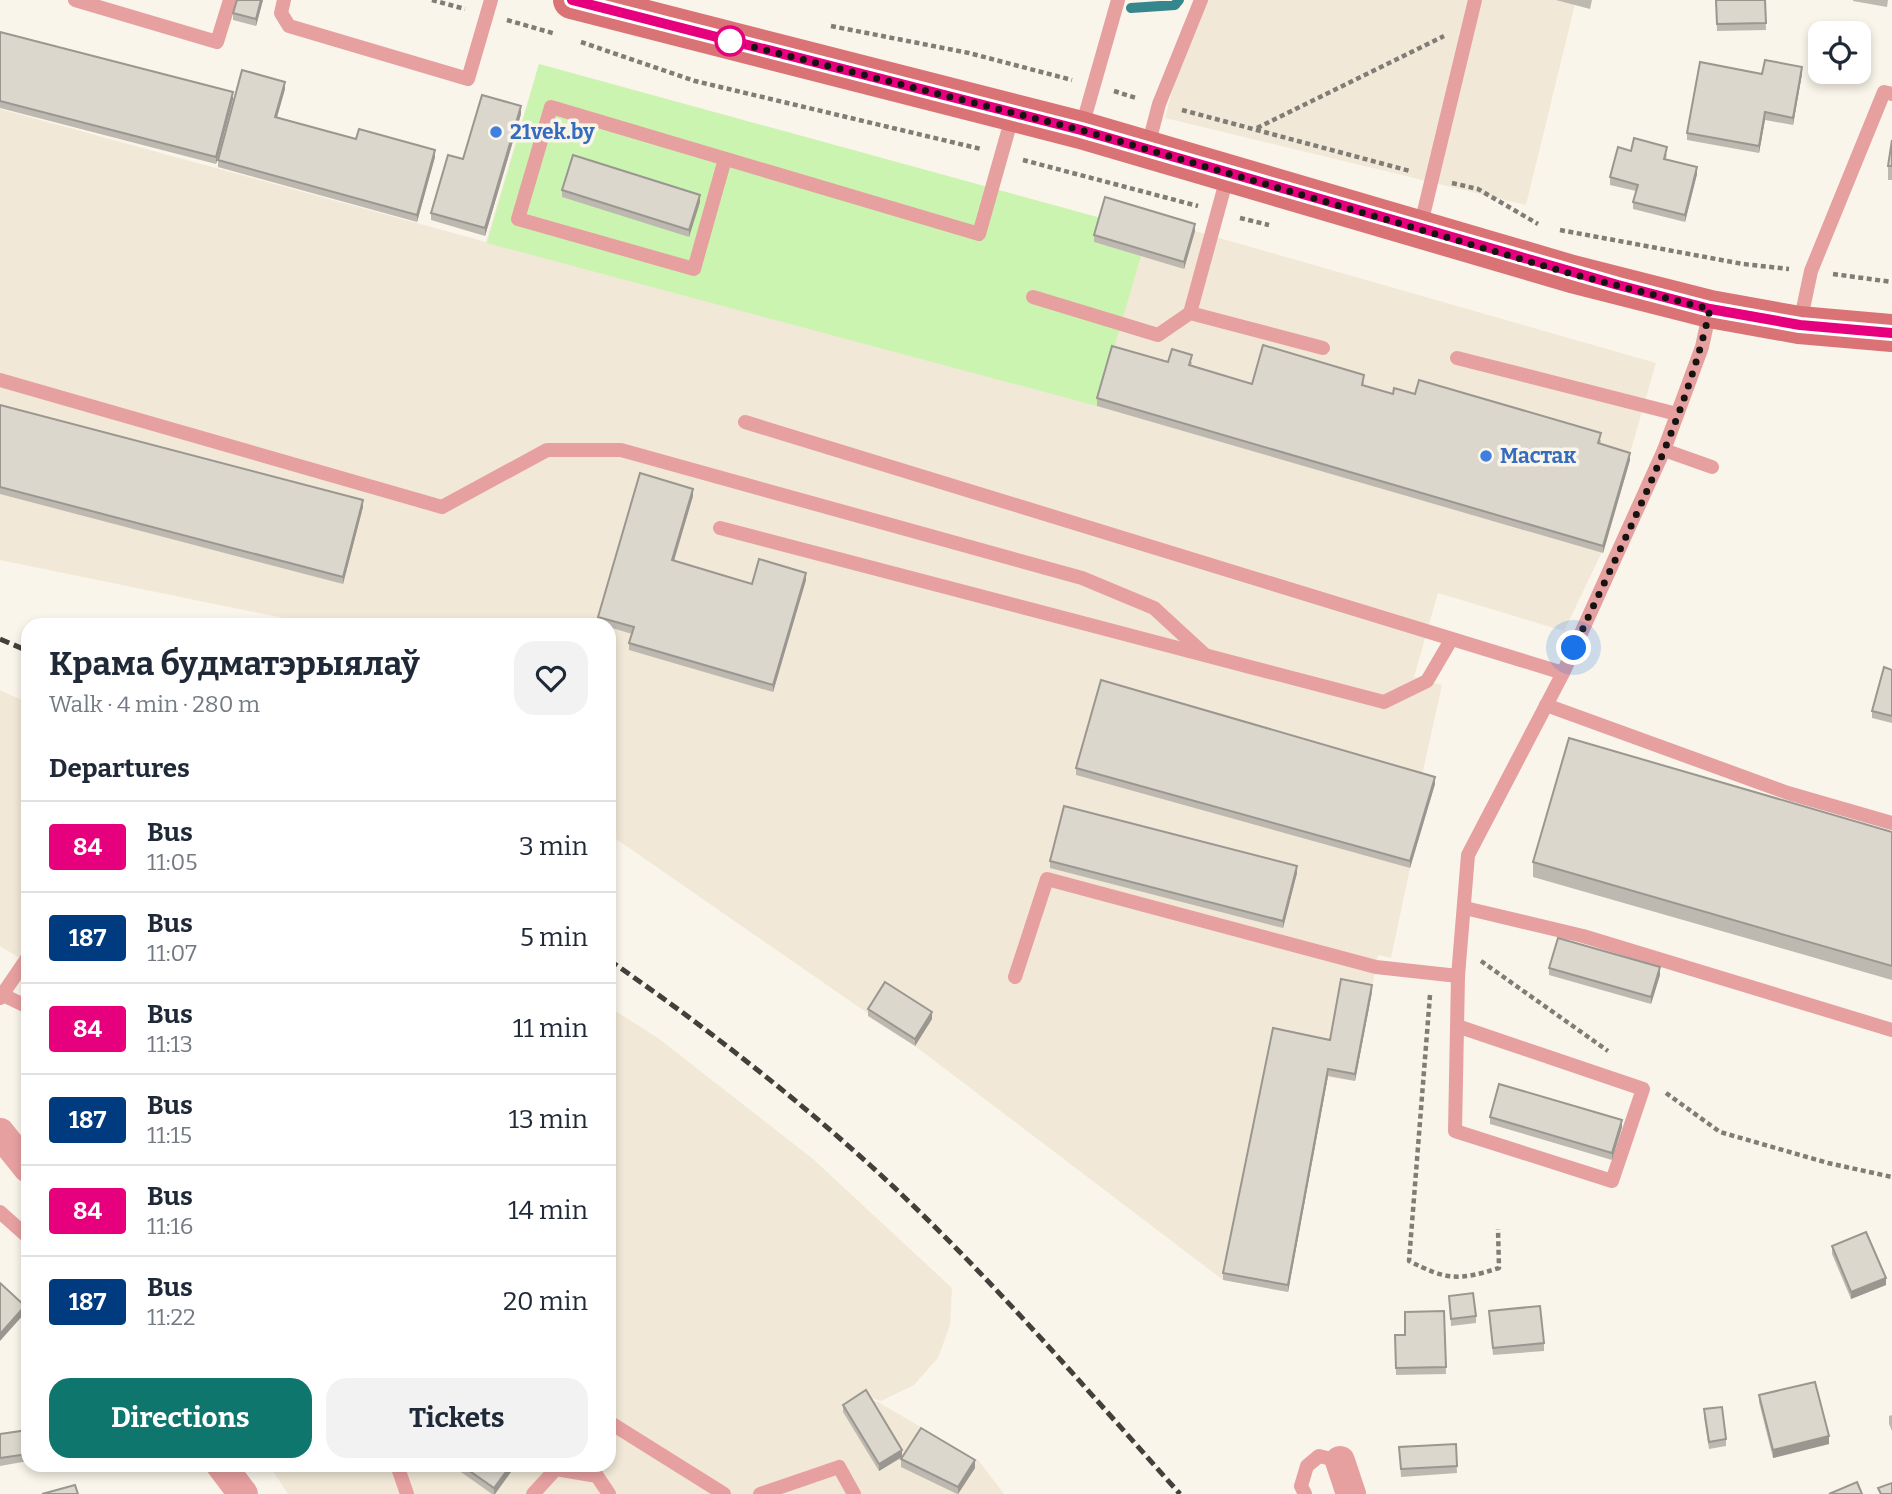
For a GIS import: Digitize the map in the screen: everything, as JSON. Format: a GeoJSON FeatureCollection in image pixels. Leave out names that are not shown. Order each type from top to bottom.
{"type":"FeatureCollection","features":[{"type":"Feature","properties":{"kind":"main road"},"geometry":{"type":"LineString","coordinates":[[572,0],[1081,130],[1572,274],[1710,309],[1800,325],[1892,333]]}},
{"type":"Feature","properties":{"kind":"street"},"geometry":{"type":"LineString","coordinates":[[0,1133],[21,1159]]}},
{"type":"Feature","properties":{"kind":"street"},"geometry":{"type":"LineString","coordinates":[[1340,1461],[1351,1494]]}},
{"type":"Feature","properties":{"kind":"street"},"geometry":{"type":"LineString","coordinates":[[226,1472],[243,1494]]}},
{"type":"Feature","properties":{"kind":"lane"},"geometry":{"type":"LineString","coordinates":[[75,0],[217,42],[230,0]]}},
{"type":"Feature","properties":{"kind":"lane"},"geometry":{"type":"LineString","coordinates":[[284,0],[281,13],[289,26],[468,79],[491,0]]}},
{"type":"Feature","properties":{"kind":"lane"},"geometry":{"type":"LineString","coordinates":[[1081,130],[1118,0]]}},
{"type":"Feature","properties":{"kind":"lane"},"geometry":{"type":"LineString","coordinates":[[1147,149],[1159,104],[1201,0]]}},
{"type":"Feature","properties":{"kind":"lane"},"geometry":{"type":"LineString","coordinates":[[1420,230],[1475,0]]}},
{"type":"Feature","properties":{"kind":"lane"},"geometry":{"type":"LineString","coordinates":[[1800,325],[1811,271],[1884,92],[1892,94]]}},
{"type":"Feature","properties":{"kind":"lane"},"geometry":{"type":"LineString","coordinates":[[725,159],[694,269],[518,219],[551,107],[979,234],[1013,113]]}},
{"type":"Feature","properties":{"kind":"lane"},"geometry":{"type":"LineString","coordinates":[[1033,297],[1158,335],[1190,313],[1229,173]]}},
{"type":"Feature","properties":{"kind":"lane"},"geometry":{"type":"LineString","coordinates":[[1457,1026],[1643,1089],[1612,1181],[1455,1131],[1457,1026],[1458,976],[1468,855],[1563,673],[1664,450],[1702,347],[1710,309]]}},
{"type":"Feature","properties":{"kind":"lane"},"geometry":{"type":"LineString","coordinates":[[1190,313],[1323,348]]}},
{"type":"Feature","properties":{"kind":"lane"},"geometry":{"type":"LineString","coordinates":[[1457,358],[1677,414]]}},
{"type":"Feature","properties":{"kind":"lane"},"geometry":{"type":"LineString","coordinates":[[0,380],[442,508],[547,450],[621,450],[1082,578],[1154,608],[1204,654]]}},
{"type":"Feature","properties":{"kind":"lane"},"geometry":{"type":"LineString","coordinates":[[745,422],[1563,673]]}},
{"type":"Feature","properties":{"kind":"lane"},"geometry":{"type":"LineString","coordinates":[[1664,450],[1712,467]]}},
{"type":"Feature","properties":{"kind":"lane"},"geometry":{"type":"LineString","coordinates":[[720,528],[1384,702],[1427,681],[1451,640]]}},
{"type":"Feature","properties":{"kind":"lane"},"geometry":{"type":"LineString","coordinates":[[1546,705],[1788,793],[1892,823]]}},
{"type":"Feature","properties":{"kind":"lane"},"geometry":{"type":"LineString","coordinates":[[1015,977],[1047,879],[1376,967],[1458,976]]}},
{"type":"Feature","properties":{"kind":"lane"},"geometry":{"type":"LineString","coordinates":[[1465,908],[1583,936],[1892,1030]]}},
{"type":"Feature","properties":{"kind":"lane"},"geometry":{"type":"LineString","coordinates":[[21,967],[1,996],[21,1004]]}},
{"type":"Feature","properties":{"kind":"lane"},"geometry":{"type":"LineString","coordinates":[[0,1212],[21,1231]]}},
{"type":"Feature","properties":{"kind":"lane"},"geometry":{"type":"LineString","coordinates":[[616,1426],[723,1494]]}},
{"type":"Feature","properties":{"kind":"lane"},"geometry":{"type":"LineString","coordinates":[[1305,1494],[1301,1486],[1307,1466],[1319,1456],[1340,1461]]}},
{"type":"Feature","properties":{"kind":"lane"},"geometry":{"type":"LineString","coordinates":[[760,1494],[839,1467],[853,1494]]}},
{"type":"Feature","properties":{"kind":"lane"},"geometry":{"type":"LineString","coordinates":[[399,1472],[407,1494]]}},
{"type":"Feature","properties":{"kind":"lane"},"geometry":{"type":"LineString","coordinates":[[533,1494],[553,1472]]}},
{"type":"Feature","properties":{"kind":"lane"},"geometry":{"type":"LineString","coordinates":[[574,1472],[597,1476],[609,1494]]}},
{"type":"Feature","properties":{"kind":"path"},"geometry":{"type":"LineString","coordinates":[[1256,129],[1469,23]]}},
{"type":"Feature","properties":{"kind":"path"},"geometry":{"type":"LineString","coordinates":[[823,25],[969,53],[1478,189],[1544,228]]}},
{"type":"Feature","properties":{"kind":"path"},"geometry":{"type":"LineString","coordinates":[[1557,230],[1744,264],[1892,282]]}},
{"type":"Feature","properties":{"kind":"path"},"geometry":{"type":"LineString","coordinates":[[1431,973],[1409,1261],[1441,1277],[1477,1275],[1499,1268],[1498,1229]]}},
{"type":"Feature","properties":{"kind":"shaded area"},"geometry":{"type":"Polygon","coordinates":[[[1196,0],[1576,0],[1526,205],[1165,118],[1196,0]]]}},
{"type":"Feature","properties":{"kind":"shaded area"},"geometry":{"type":"Polygon","coordinates":[[[539,64],[1100,218],[1195,231],[1656,363],[1601,554],[1564,631],[1438,593],[1414,677],[1442,685],[1421,780],[1435,784],[1410,868],[1391,958],[1378,955],[1355,1081],[1328,1077],[1288,1292],[1223,1280],[915,1046],[616,839],[616,618],[283,618],[0,560],[0,109],[486,242],[539,64]]]}},
{"type":"Feature","properties":{"kind":"shaded area"},"geometry":{"type":"Polygon","coordinates":[[[0,690],[21,700],[21,959],[0,946],[0,690]]]}},
{"type":"Feature","properties":{"kind":"shaded area"},"geometry":{"type":"Polygon","coordinates":[[[616,1011],[658,1038],[813,1159],[952,1288],[950,1325],[938,1358],[914,1385],[881,1401],[857,1394],[878,1402],[979,1461],[1004,1494],[288,1494],[274,1472],[616,1472],[616,1011]]]}},
{"type":"Feature","properties":{"kind":"green space"},"geometry":{"type":"Polygon","coordinates":[[[539,64],[1101,218],[1094,242],[1141,256],[1097,406],[487,243],[539,64]]]}},
{"type":"Feature","properties":{"kind":"building"},"geometry":{"type":"Polygon","coordinates":[[[237,0],[261,0],[256,19],[233,13],[237,0]]]}},
{"type":"Feature","properties":{"kind":"building"},"geometry":{"type":"Polygon","coordinates":[[[1716,0],[1765,0],[1766,23],[1717,24],[1716,0]]]}},
{"type":"Feature","properties":{"kind":"building"},"geometry":{"type":"Polygon","coordinates":[[[0,32],[233,92],[216,157],[0,101],[0,32]]]}},
{"type":"Feature","properties":{"kind":"building"},"geometry":{"type":"Polygon","coordinates":[[[1765,60],[1802,67],[1793,118],[1765,112],[1759,146],[1687,133],[1700,62],[1762,74],[1765,60]]]}},
{"type":"Feature","properties":{"kind":"building"},"geometry":{"type":"Polygon","coordinates":[[[242,70],[285,82],[275,117],[356,139],[359,129],[435,150],[417,215],[218,160],[242,70]]]}},
{"type":"Feature","properties":{"kind":"building"},"geometry":{"type":"Polygon","coordinates":[[[482,95],[521,106],[485,228],[431,213],[448,155],[463,159],[482,95]]]}},
{"type":"Feature","properties":{"kind":"building"},"geometry":{"type":"Polygon","coordinates":[[[1634,138],[1667,147],[1664,159],[1697,167],[1685,215],[1633,202],[1638,185],[1610,177],[1618,147],[1631,151],[1634,138]]]}},
{"type":"Feature","properties":{"kind":"building"},"geometry":{"type":"Polygon","coordinates":[[[1892,140],[1892,166],[1888,166],[1892,140]]]}},
{"type":"Feature","properties":{"kind":"building"},"geometry":{"type":"Polygon","coordinates":[[[573,155],[700,195],[689,230],[562,190],[573,155]]]}},
{"type":"Feature","properties":{"kind":"building"},"geometry":{"type":"Polygon","coordinates":[[[1105,197],[1195,224],[1184,262],[1094,235],[1105,197]]]}},
{"type":"Feature","properties":{"kind":"building"},"geometry":{"type":"Polygon","coordinates":[[[1263,345],[1364,375],[1362,385],[1393,394],[1394,388],[1415,394],[1419,380],[1601,433],[1598,443],[1630,453],[1603,546],[1097,398],[1112,346],[1168,362],[1172,349],[1192,355],[1189,365],[1252,384],[1263,345]]]}},
{"type":"Feature","properties":{"kind":"building"},"geometry":{"type":"Polygon","coordinates":[[[0,405],[363,500],[343,577],[0,487],[0,405]]]}},
{"type":"Feature","properties":{"kind":"building"},"geometry":{"type":"Polygon","coordinates":[[[640,473],[693,489],[672,560],[752,584],[759,559],[806,573],[773,685],[629,643],[634,627],[616,622],[616,618],[598,617],[640,473]]]}},
{"type":"Feature","properties":{"kind":"building"},"geometry":{"type":"Polygon","coordinates":[[[1884,667],[1892,670],[1892,716],[1872,711],[1884,667]]]}},
{"type":"Feature","properties":{"kind":"building"},"geometry":{"type":"Polygon","coordinates":[[[1101,680],[1435,777],[1410,861],[1076,768],[1101,680]]]}},
{"type":"Feature","properties":{"kind":"building"},"geometry":{"type":"Polygon","coordinates":[[[1569,738],[1892,832],[1892,966],[1533,862],[1569,738]]]}},
{"type":"Feature","properties":{"kind":"building"},"geometry":{"type":"Polygon","coordinates":[[[1064,806],[1297,866],[1283,921],[1050,861],[1064,806]]]}},
{"type":"Feature","properties":{"kind":"building"},"geometry":{"type":"Polygon","coordinates":[[[1558,938],[1660,967],[1651,997],[1549,968],[1558,938]]]}},
{"type":"Feature","properties":{"kind":"building"},"geometry":{"type":"Polygon","coordinates":[[[1341,979],[1372,985],[1355,1074],[1328,1069],[1288,1285],[1223,1273],[1273,1028],[1330,1040],[1341,979]]]}},
{"type":"Feature","properties":{"kind":"building"},"geometry":{"type":"Polygon","coordinates":[[[885,982],[932,1012],[915,1039],[868,1009],[885,982]]]}},
{"type":"Feature","properties":{"kind":"building"},"geometry":{"type":"Polygon","coordinates":[[[1499,1084],[1622,1120],[1612,1153],[1490,1117],[1499,1084]]]}},
{"type":"Feature","properties":{"kind":"building"},"geometry":{"type":"Polygon","coordinates":[[[1866,1232],[1886,1278],[1851,1292],[1832,1246],[1866,1232]]]}},
{"type":"Feature","properties":{"kind":"building"},"geometry":{"type":"Polygon","coordinates":[[[0,1283],[21,1302],[21,1310],[0,1334],[0,1283]]]}},
{"type":"Feature","properties":{"kind":"building"},"geometry":{"type":"Polygon","coordinates":[[[1473,1293],[1476,1316],[1451,1319],[1449,1296],[1473,1293]]]}},
{"type":"Feature","properties":{"kind":"building"},"geometry":{"type":"Polygon","coordinates":[[[1540,1306],[1544,1343],[1493,1348],[1489,1311],[1540,1306]]]}},
{"type":"Feature","properties":{"kind":"building"},"geometry":{"type":"Polygon","coordinates":[[[1444,1311],[1446,1367],[1396,1368],[1395,1335],[1405,1335],[1405,1312],[1444,1311]]]}},
{"type":"Feature","properties":{"kind":"building"},"geometry":{"type":"Polygon","coordinates":[[[1815,1382],[1829,1436],[1773,1450],[1759,1395],[1815,1382]]]}},
{"type":"Feature","properties":{"kind":"building"},"geometry":{"type":"Polygon","coordinates":[[[866,1390],[902,1450],[879,1464],[843,1405],[866,1390]]]}},
{"type":"Feature","properties":{"kind":"building"},"geometry":{"type":"Polygon","coordinates":[[[1722,1407],[1726,1439],[1709,1442],[1704,1409],[1722,1407]]]}},
{"type":"Feature","properties":{"kind":"building"},"geometry":{"type":"Polygon","coordinates":[[[921,1428],[975,1460],[958,1487],[901,1459],[921,1428]]]}},
{"type":"Feature","properties":{"kind":"building"},"geometry":{"type":"Polygon","coordinates":[[[21,1431],[21,1455],[0,1458],[0,1434],[21,1431]]]}},
{"type":"Feature","properties":{"kind":"building"},"geometry":{"type":"Polygon","coordinates":[[[1456,1444],[1457,1466],[1401,1469],[1399,1447],[1456,1444]]]}},
{"type":"Feature","properties":{"kind":"building"},"geometry":{"type":"Polygon","coordinates":[[[471,1472],[506,1472],[494,1488],[471,1472]]]}},
{"type":"Feature","properties":{"kind":"building"},"geometry":{"type":"Polygon","coordinates":[[[1857,1482],[1862,1494],[1829,1494],[1857,1482]]]}},
{"type":"Feature","properties":{"kind":"building"},"geometry":{"type":"Polygon","coordinates":[[[1892,1483],[1892,1494],[1881,1494],[1878,1488],[1892,1483]]]}},
{"type":"Feature","properties":{"kind":"building"},"geometry":{"type":"Polygon","coordinates":[[[75,1485],[78,1494],[42,1494],[75,1485]]]}},
{"type":"Feature","properties":{"kind":"waterway"},"geometry":{"type":"LineString","coordinates":[[1131,8],[1175,5],[1179,0]]}},
{"type":"Feature","properties":{"kind":"railway"},"geometry":{"type":"LineString","coordinates":[[0,639],[21,648]]}},
{"type":"Feature","properties":{"kind":"railway"},"geometry":{"type":"LineString","coordinates":[[616,965],[677,1008],[808,1111],[912,1204],[1068,1368],[1180,1494]]}},
{"type":"Feature","properties":{"kind":"bus line","name":"84"},"geometry":{"type":"LineString","coordinates":[[572,0],[1081,130],[1572,274],[1710,309],[1800,325],[1892,333]]}},
{"type":"Feature","properties":{"kind":"place","name":"21vek.by"},"geometry":{"type":"Point","coordinates":[496,132]}},
{"type":"Feature","properties":{"kind":"place","name":"Мастак"},"geometry":{"type":"Point","coordinates":[1486,456]}},
{"type":"Feature","properties":{"kind":"route"},"geometry":{"type":"LineString","coordinates":[[730,41],[1081,130],[1572,274],[1710,309],[1702,347],[1664,450],[1574,648]]}}]}
